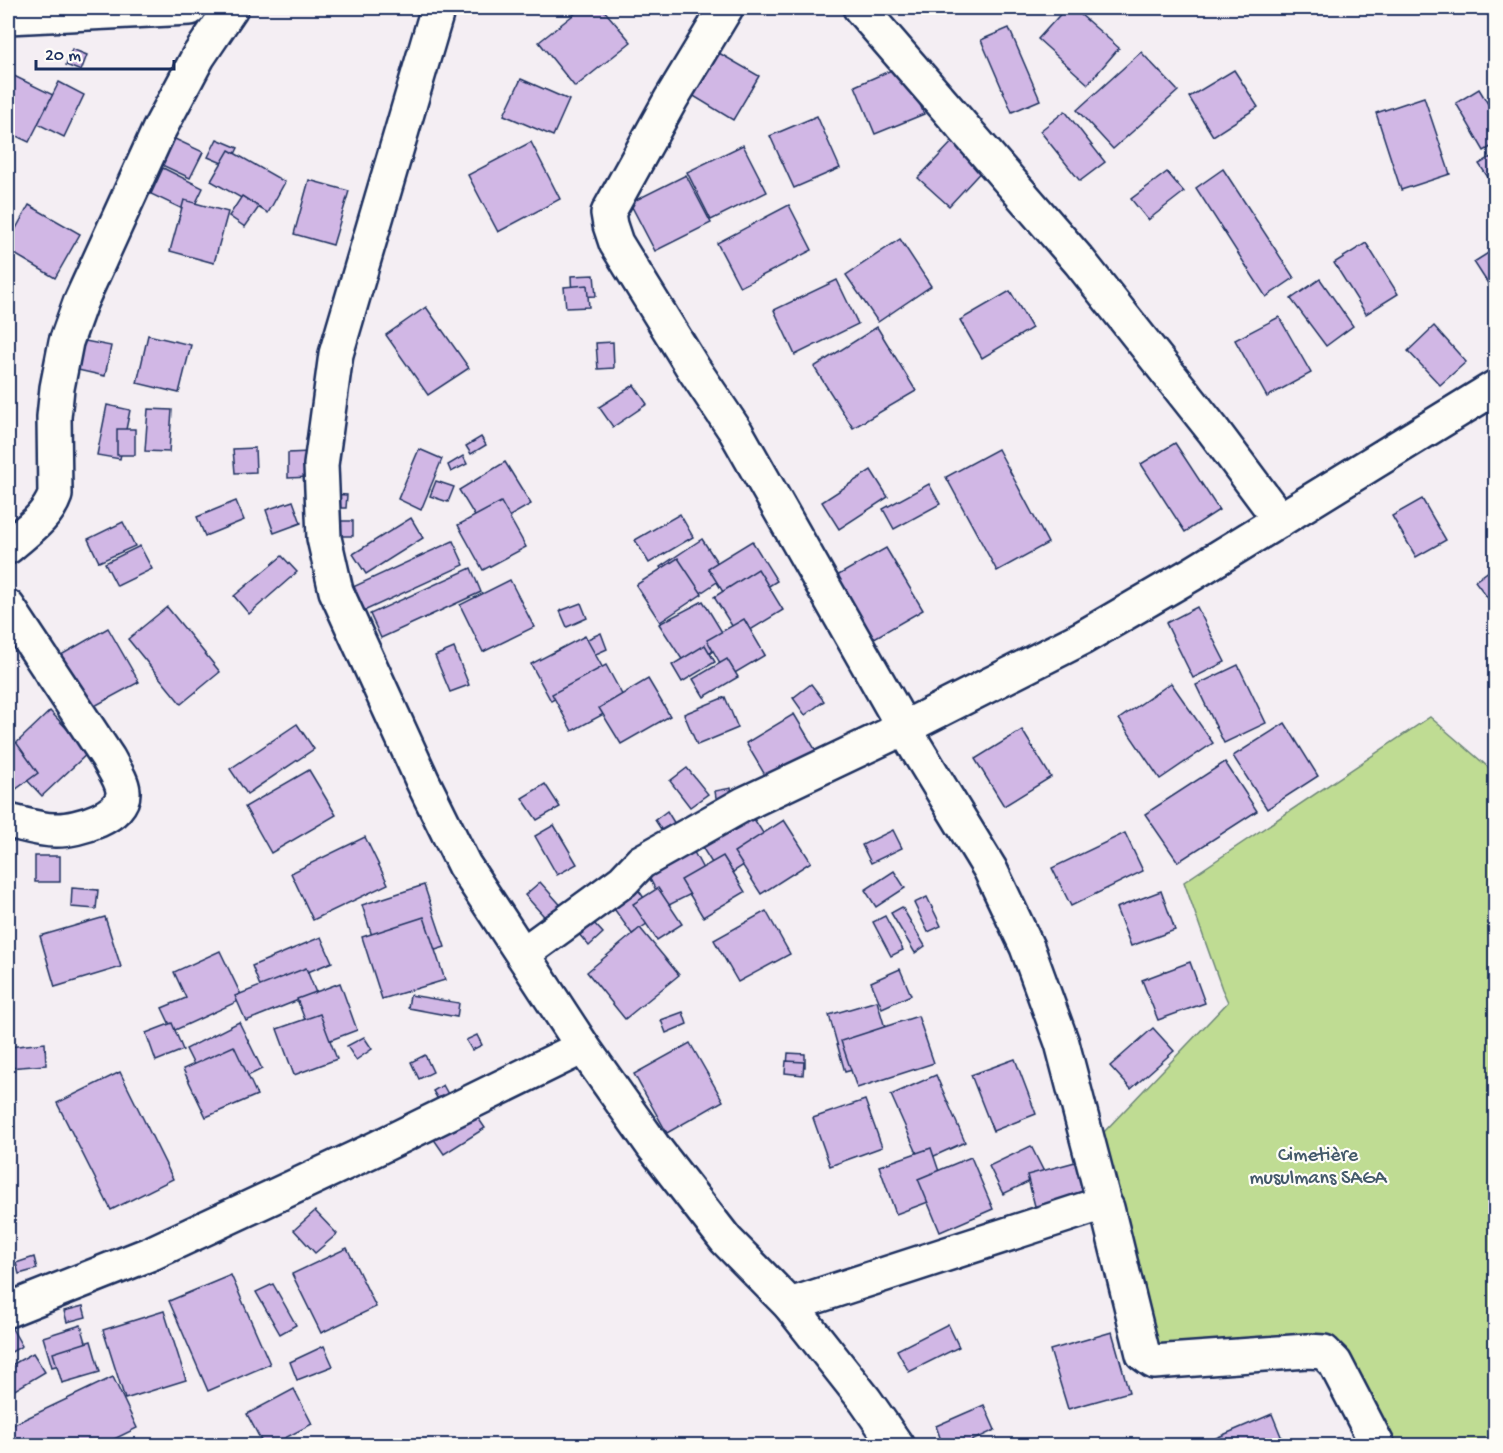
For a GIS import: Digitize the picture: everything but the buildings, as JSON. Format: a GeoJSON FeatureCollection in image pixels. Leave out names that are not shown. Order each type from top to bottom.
{"type":"FeatureCollection","features":[{"type":"Feature","properties":{"kind":"street"},"geometry":{"type":"LineString","coordinates":[[9,14],[190,8]]}},
{"type":"Feature","properties":{"kind":"street"},"geometry":{"type":"LineString","coordinates":[[8,547],[44,516],[52,506],[55,495],[54,417],[57,388],[66,342],[80,303],[159,129],[198,57],[231,8]]}},
{"type":"Feature","properties":{"kind":"street"},"geometry":{"type":"LineString","coordinates":[[438,8],[336,354],[321,465],[324,538],[336,591],[464,866],[583,1047],[653,1146],[726,1240],[790,1305],[865,1400],[897,1446]]}},
{"type":"Feature","properties":{"kind":"street"},"geometry":{"type":"LineString","coordinates":[[726,8],[671,99],[608,213],[616,243],[693,368],[736,432],[904,728],[990,868],[1027,947],[1062,1043],[1143,1354],[1154,1362],[1307,1351],[1324,1352],[1335,1363],[1378,1446]]}},
{"type":"Feature","properties":{"kind":"street"},"geometry":{"type":"LineString","coordinates":[[860,8],[1080,262],[1213,430],[1280,520]]}},
{"type":"Feature","properties":{"kind":"street"},"geometry":{"type":"LineString","coordinates":[[523,954],[623,881],[641,862],[744,804],[904,728],[1082,638],[1496,387]]}},
{"type":"Feature","properties":{"kind":"street"},"geometry":{"type":"LineString","coordinates":[[8,607],[108,758],[123,791],[118,807],[104,818],[90,824],[57,830],[8,821]]}},
{"type":"Feature","properties":{"kind":"street"},"geometry":{"type":"LineString","coordinates":[[8,1310],[152,1253],[583,1047]]}},
{"type":"Feature","properties":{"kind":"street"},"geometry":{"type":"LineString","coordinates":[[790,1305],[1104,1203]]}},
{"type":"Feature","properties":{"kind":"green space","name":"Cimetière musulmans SAGA"},"geometry":{"type":"Polygon","coordinates":[[[1430,717],[1495,773],[1495,1445],[1393,1445],[1337,1341],[1149,1347],[1103,1133],[1228,1002],[1184,882],[1430,717]]]}}]}
